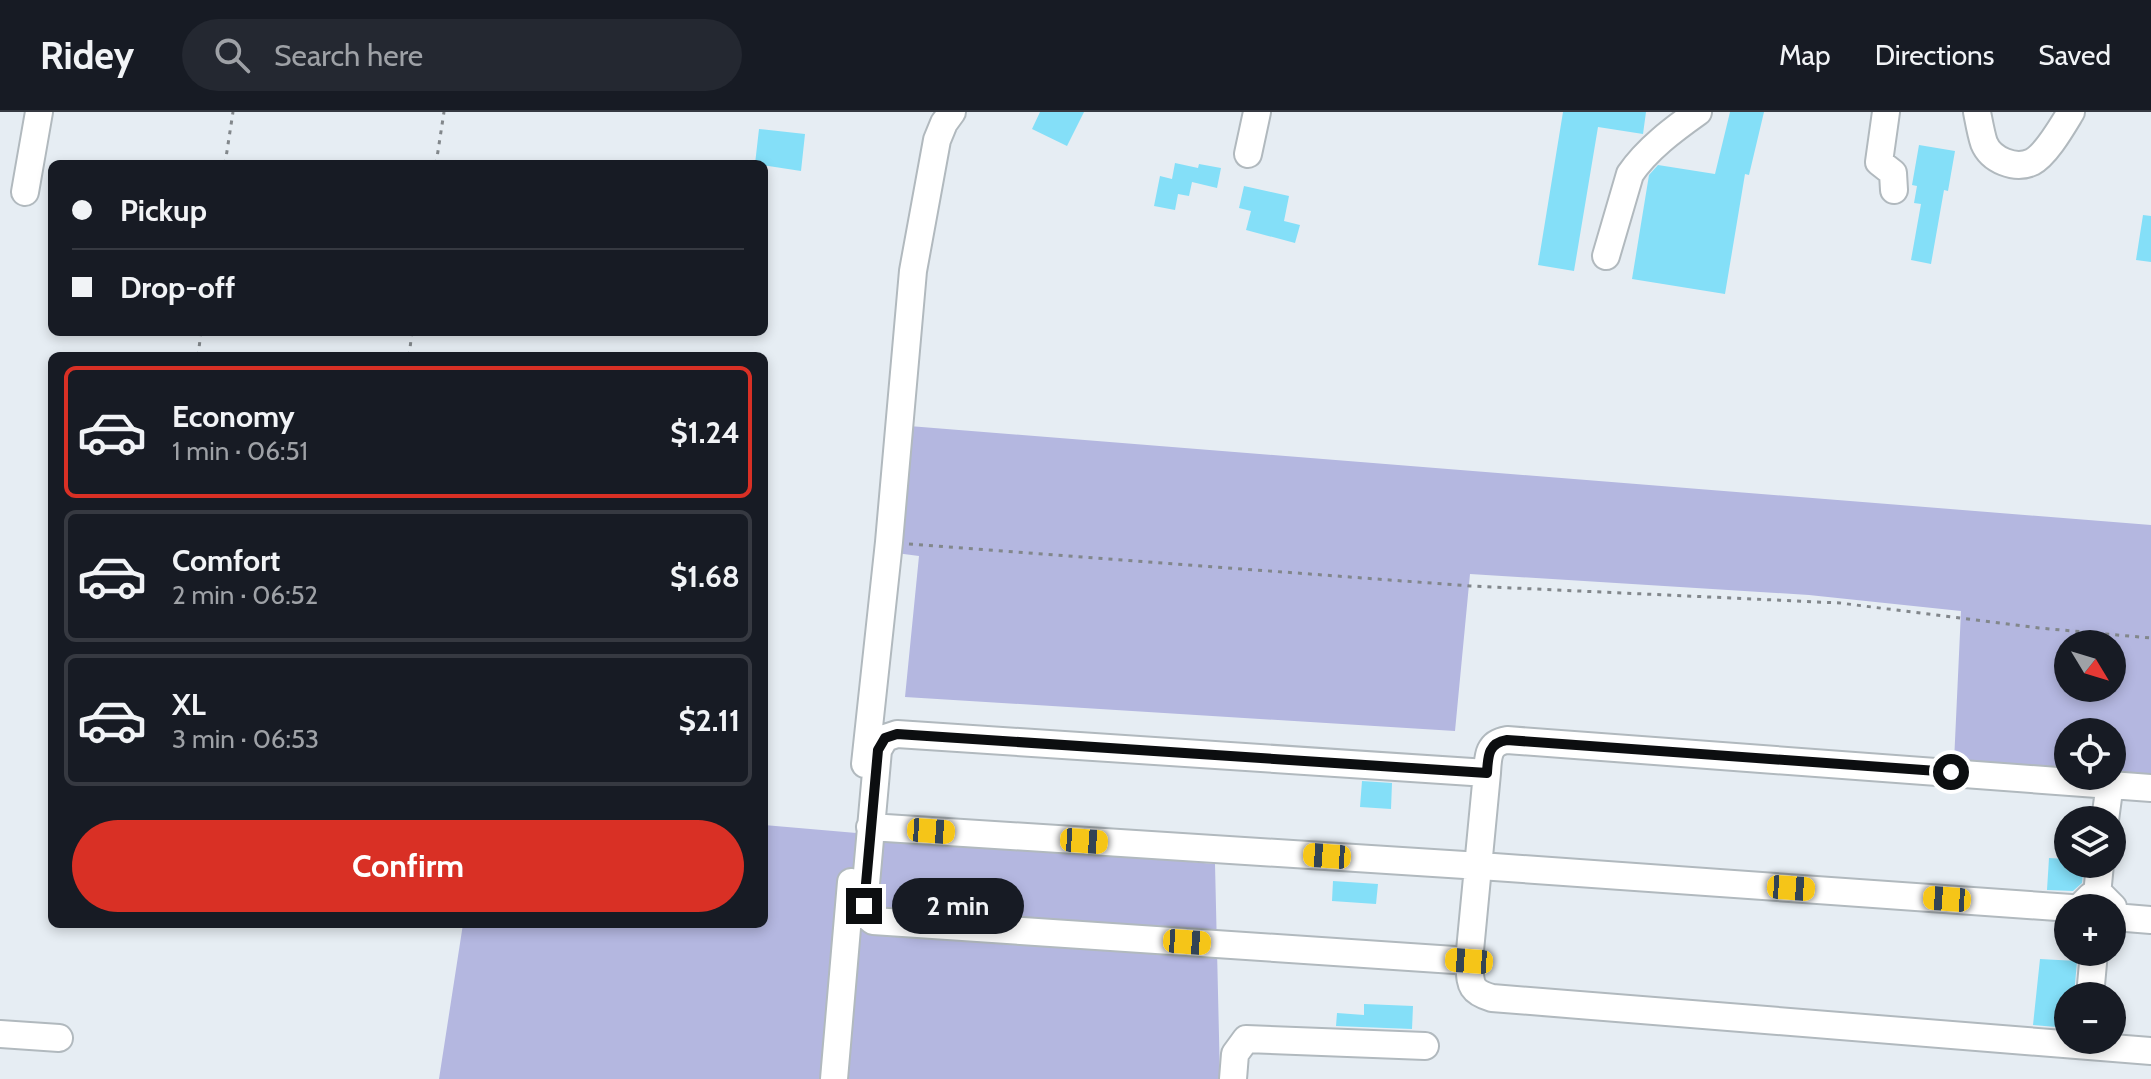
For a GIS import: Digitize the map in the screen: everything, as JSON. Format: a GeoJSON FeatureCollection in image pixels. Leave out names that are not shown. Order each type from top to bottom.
{"type":"FeatureCollection","features":[{"type":"Feature","properties":{"kind":"street"},"geometry":{"type":"LineString","coordinates":[[25,192],[39,112]]}},
{"type":"Feature","properties":{"kind":"street"},"geometry":{"type":"LineString","coordinates":[[1248,154],[1257,112]]}},
{"type":"Feature","properties":{"kind":"street"},"geometry":{"type":"LineString","coordinates":[[1606,256],[1630,174],[1673,130],[1698,112]]}},
{"type":"Feature","properties":{"kind":"street"},"geometry":{"type":"LineString","coordinates":[[1886,112],[1879,162],[1893,173],[1894,190]]}},
{"type":"Feature","properties":{"kind":"street"},"geometry":{"type":"LineString","coordinates":[[1977,112],[1985,146],[2001,161],[2017,165],[2034,161],[2071,112]]}},
{"type":"Feature","properties":{"kind":"street"},"geometry":{"type":"LineString","coordinates":[[834,1079],[851,879],[889,542],[913,271],[941,116]]}},
{"type":"Feature","properties":{"kind":"street"},"geometry":{"type":"LineString","coordinates":[[1469,961],[873,921],[867,916],[864,906],[870,827],[878,750],[885,738],[897,734],[1487,773]]}},
{"type":"Feature","properties":{"kind":"street"},"geometry":{"type":"LineString","coordinates":[[2054,779],[1497,741],[1491,747],[1487,773],[1469,961],[1471,986],[1479,994],[1492,998],[2054,1041]]}},
{"type":"Feature","properties":{"kind":"street"},"geometry":{"type":"LineString","coordinates":[[2126,785],[2151,788]]}},
{"type":"Feature","properties":{"kind":"street"},"geometry":{"type":"LineString","coordinates":[[870,827],[2054,907]]}},
{"type":"Feature","properties":{"kind":"street"},"geometry":{"type":"LineString","coordinates":[[2126,919],[2151,920]]}},
{"type":"Feature","properties":{"kind":"street"},"geometry":{"type":"LineString","coordinates":[[0,1034],[59,1038]]}},
{"type":"Feature","properties":{"kind":"street"},"geometry":{"type":"LineString","coordinates":[[1233,1079],[1235,1054],[1246,1039],[1425,1046]]}},
{"type":"Feature","properties":{"kind":"street"},"geometry":{"type":"LineString","coordinates":[[2126,1048],[2151,1051]]}},
{"type":"Feature","properties":{"kind":"path"},"geometry":{"type":"LineString","coordinates":[[226,160],[233,112]]}},
{"type":"Feature","properties":{"kind":"path"},"geometry":{"type":"LineString","coordinates":[[437,160],[444,112]]}},
{"type":"Feature","properties":{"kind":"path"},"geometry":{"type":"LineString","coordinates":[[889,542],[1470,586],[1840,603],[2039,628],[2151,638]]}},
{"type":"Feature","properties":{"kind":"shaded area"},"geometry":{"type":"Polygon","coordinates":[[[909,426],[2151,525],[2151,778],[2126,776],[2126,718],[2054,718],[2054,770],[1954,762],[1961,611],[1809,595],[1470,574],[1455,731],[905,697],[919,556],[896,553],[909,426]]]}},
{"type":"Feature","properties":{"kind":"shaded area"},"geometry":{"type":"Polygon","coordinates":[[[768,825],[1215,864],[1220,1079],[439,1079],[462,928],[768,928],[768,825]]]}},
{"type":"Feature","properties":{"kind":"building"},"geometry":{"type":"Polygon","coordinates":[[[1040,112],[1084,112],[1067,146],[1032,129],[1040,112]]]}},
{"type":"Feature","properties":{"kind":"building"},"geometry":{"type":"Polygon","coordinates":[[[1563,112],[1646,112],[1643,134],[1598,127],[1574,271],[1538,265],[1563,112]]]}},
{"type":"Feature","properties":{"kind":"building"},"geometry":{"type":"Polygon","coordinates":[[[1730,112],[1764,112],[1749,175],[1745,174],[1725,294],[1632,279],[1649,175],[1658,165],[1715,174],[1730,112]]]}},
{"type":"Feature","properties":{"kind":"building"},"geometry":{"type":"Polygon","coordinates":[[[759,129],[805,134],[801,171],[768,166],[768,160],[755,160],[759,129]]]}},
{"type":"Feature","properties":{"kind":"building"},"geometry":{"type":"Polygon","coordinates":[[[1919,145],[1955,151],[1948,191],[1944,190],[1931,264],[1911,260],[1921,204],[1914,203],[1917,186],[1912,185],[1919,145]]]}},
{"type":"Feature","properties":{"kind":"building"},"geometry":{"type":"Polygon","coordinates":[[[1175,163],[1198,168],[1199,164],[1221,168],[1217,188],[1192,182],[1189,196],[1178,194],[1175,210],[1154,206],[1160,176],[1172,179],[1175,163]]]}},
{"type":"Feature","properties":{"kind":"building"},"geometry":{"type":"Polygon","coordinates":[[[1244,186],[1289,196],[1284,221],[1300,225],[1295,243],[1246,230],[1251,211],[1239,208],[1244,186]]]}},
{"type":"Feature","properties":{"kind":"building"},"geometry":{"type":"Polygon","coordinates":[[[2143,215],[2151,216],[2151,262],[2136,260],[2143,215]]]}},
{"type":"Feature","properties":{"kind":"building"},"geometry":{"type":"Polygon","coordinates":[[[1362,781],[1392,783],[1391,809],[1360,807],[1362,781]]]}},
{"type":"Feature","properties":{"kind":"building"},"geometry":{"type":"Polygon","coordinates":[[[2049,858],[2054,858],[2054,878],[2083,878],[2082,883],[2073,891],[2047,890],[2049,858]]]}},
{"type":"Feature","properties":{"kind":"building"},"geometry":{"type":"Polygon","coordinates":[[[1333,881],[1378,884],[1376,904],[1332,901],[1333,881]]]}},
{"type":"Feature","properties":{"kind":"building"},"geometry":{"type":"Polygon","coordinates":[[[2040,959],[2054,960],[2054,966],[2077,966],[2075,982],[2054,982],[2054,1027],[2033,1025],[2040,959]]]}},
{"type":"Feature","properties":{"kind":"building"},"geometry":{"type":"Polygon","coordinates":[[[1364,1004],[1413,1006],[1412,1029],[1336,1026],[1337,1013],[1364,1015],[1364,1004]]]}},
{"type":"Feature","properties":{"kind":"route"},"geometry":{"type":"LineString","coordinates":[[864,906],[878,750],[885,738],[897,734],[1487,773],[1491,747],[1497,741],[1507,740],[1951,772]]}}]}
